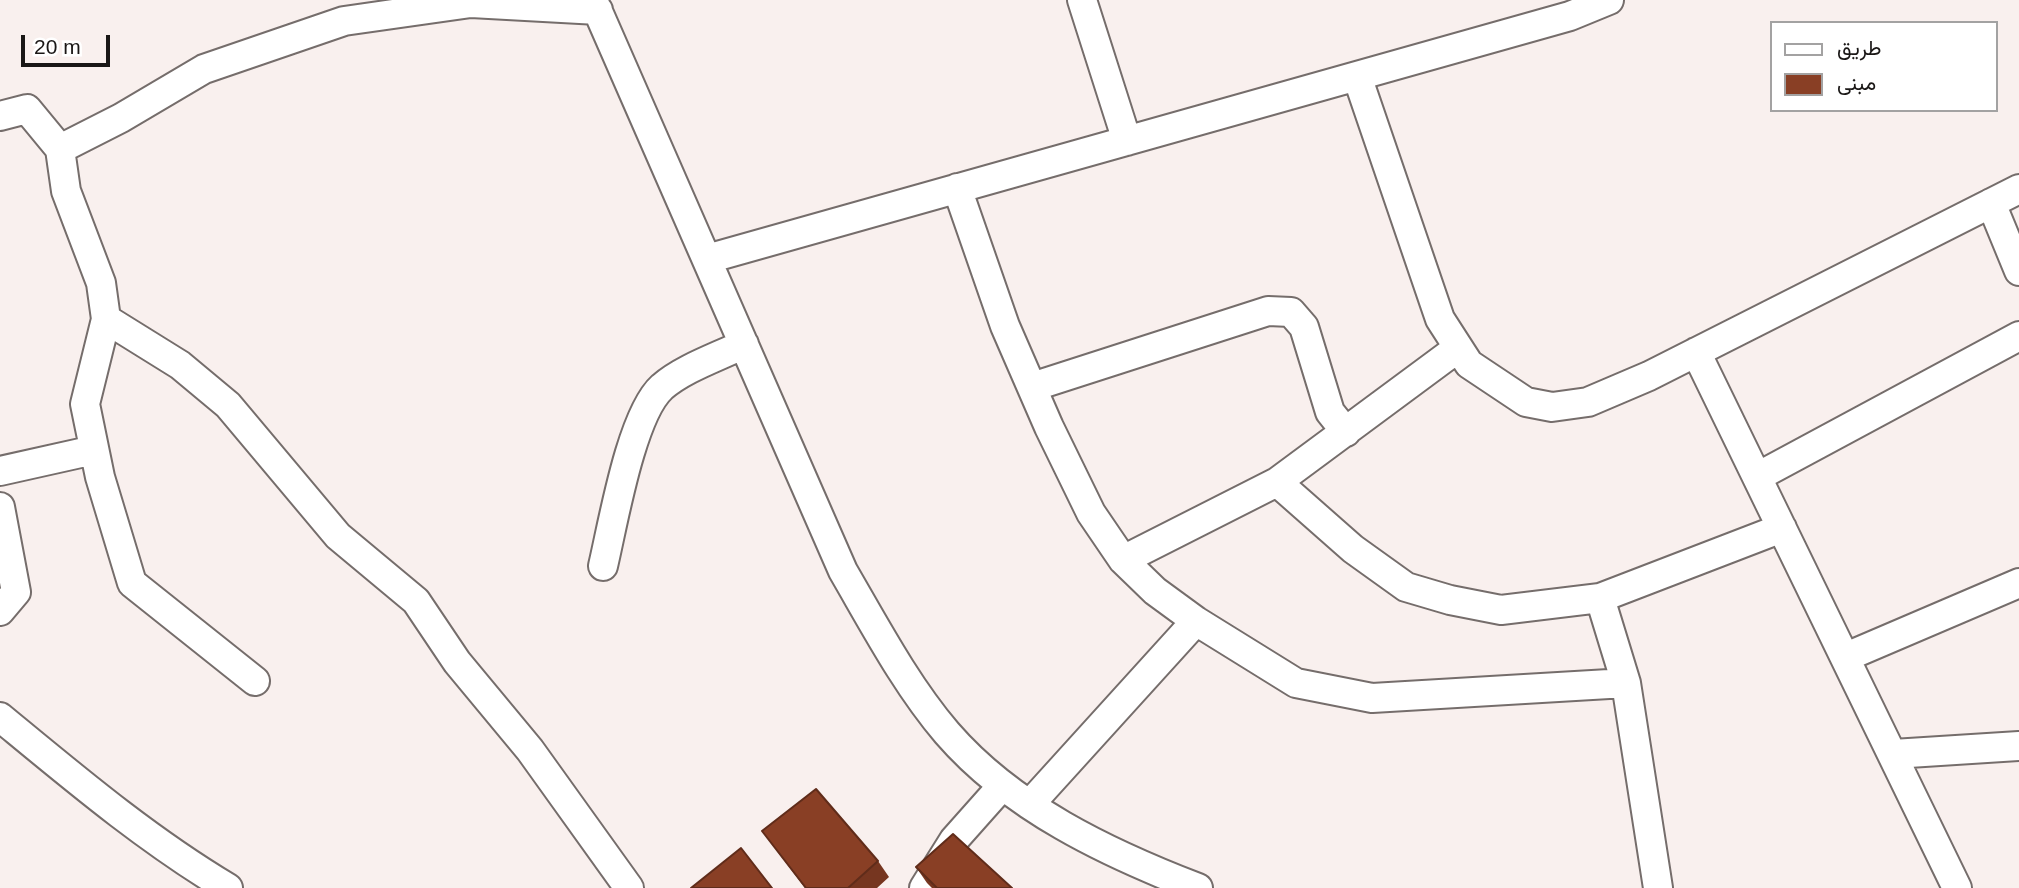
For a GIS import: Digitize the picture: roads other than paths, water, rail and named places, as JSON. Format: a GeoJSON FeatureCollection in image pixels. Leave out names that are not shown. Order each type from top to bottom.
{"type":"FeatureCollection","features":[{"type":"Feature","properties":{"kind":"street"},"geometry":{"type":"LineString","coordinates":[[1082,0],[1127,141]]}},
{"type":"Feature","properties":{"kind":"street"},"geometry":{"type":"LineString","coordinates":[[706,259],[1357,76],[1568,8],[1609,0]]}},
{"type":"Feature","properties":{"kind":"street"},"geometry":{"type":"LineString","coordinates":[[61,149],[121,118],[204,69],[344,22],[471,3],[596,5],[843,571],[893,655],[947,732],[1002,786],[1066,827],[1198,888]]}},
{"type":"Feature","properties":{"kind":"street"},"geometry":{"type":"LineString","coordinates":[[1357,76],[1440,319],[1469,364],[1526,402],[1552,407],[1588,402],[1696,352],[2019,189]]}},
{"type":"Feature","properties":{"kind":"street"},"geometry":{"type":"LineString","coordinates":[[0,116],[27,109],[61,149],[66,191],[102,283],[106,319],[85,404],[94,450],[132,583],[255,681]]}},
{"type":"Feature","properties":{"kind":"street"},"geometry":{"type":"LineString","coordinates":[[957,188],[1005,326],[1091,513],[1123,560],[1155,591],[1196,621],[1296,683],[1371,698],[1626,683]]}},
{"type":"Feature","properties":{"kind":"street"},"geometry":{"type":"LineString","coordinates":[[1991,204],[2019,271]]}},
{"type":"Feature","properties":{"kind":"street"},"geometry":{"type":"LineString","coordinates":[[1032,387],[1268,311],[1291,312],[1304,327],[1330,412],[1346,432]]}},
{"type":"Feature","properties":{"kind":"street"},"geometry":{"type":"LineString","coordinates":[[106,319],[180,365],[228,405],[338,536],[416,601],[457,662],[530,750],[629,888]]}},
{"type":"Feature","properties":{"kind":"street"},"geometry":{"type":"LineString","coordinates":[[1757,477],[2019,336]]}},
{"type":"Feature","properties":{"kind":"street"},"geometry":{"type":"LineString","coordinates":[[603,566],[626,469],[647,410],[662,388],[744,344]]}},
{"type":"Feature","properties":{"kind":"street"},"geometry":{"type":"LineString","coordinates":[[1123,560],[1277,482],[1458,348]]}},
{"type":"Feature","properties":{"kind":"street"},"geometry":{"type":"LineString","coordinates":[[1696,352],[1957,888]]}},
{"type":"Feature","properties":{"kind":"street"},"geometry":{"type":"LineString","coordinates":[[0,471],[94,450]]}},
{"type":"Feature","properties":{"kind":"street"},"geometry":{"type":"LineString","coordinates":[[1277,482],[1353,550],[1406,587],[1450,600],[1501,610],[1600,598],[1782,528]]}},
{"type":"Feature","properties":{"kind":"street"},"geometry":{"type":"LineString","coordinates":[[0,507],[16,592],[0,611]]}},
{"type":"Feature","properties":{"kind":"street"},"geometry":{"type":"LineString","coordinates":[[1846,657],[2019,583]]}},
{"type":"Feature","properties":{"kind":"street"},"geometry":{"type":"LineString","coordinates":[[1600,598],[1626,683],[1658,888]]}},
{"type":"Feature","properties":{"kind":"street"},"geometry":{"type":"LineString","coordinates":[[1030,804],[1196,621]]}},
{"type":"Feature","properties":{"kind":"street"},"geometry":{"type":"LineString","coordinates":[[0,717],[96,796],[183,861],[228,888]]}},
{"type":"Feature","properties":{"kind":"street"},"geometry":{"type":"LineString","coordinates":[[1894,754],[2019,747]]}},
{"type":"Feature","properties":{"kind":"street"},"geometry":{"type":"LineString","coordinates":[[924,888],[954,840],[1002,786]]}}]}
